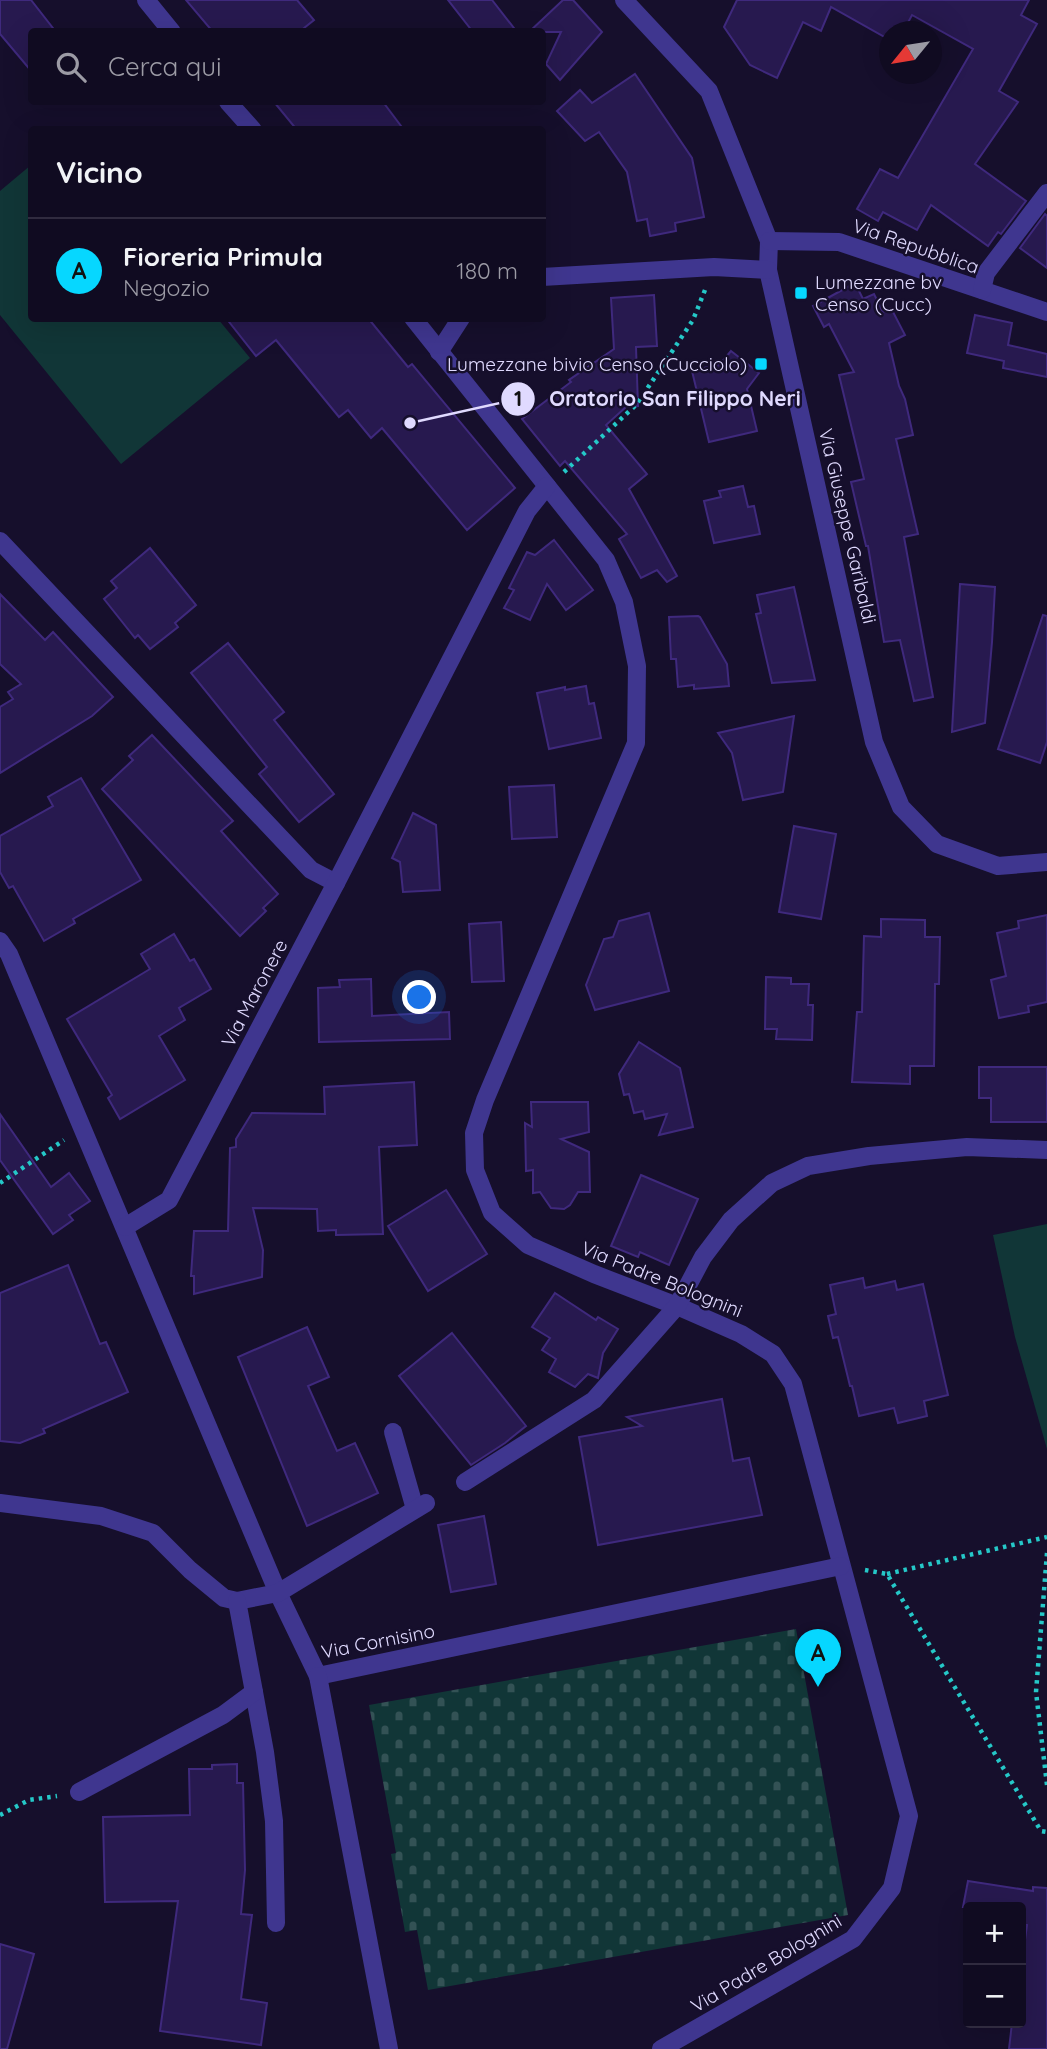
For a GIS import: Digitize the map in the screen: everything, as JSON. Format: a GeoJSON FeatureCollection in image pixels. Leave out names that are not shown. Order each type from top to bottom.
{"type":"FeatureCollection","features":[{"type":"Feature","properties":{"kind":"street"},"geometry":{"type":"LineString","coordinates":[[146,0],[169,28]]}},
{"type":"Feature","properties":{"kind":"street"},"geometry":{"type":"LineString","coordinates":[[624,0],[709,91],[769,241]]}},
{"type":"Feature","properties":{"kind":"street"},"geometry":{"type":"LineString","coordinates":[[231,105],[249,126]]}},
{"type":"Feature","properties":{"kind":"street"},"geometry":{"type":"LineString","coordinates":[[982,290],[986,273],[1047,193]]}},
{"type":"Feature","properties":{"kind":"street","name":"Via Giuseppe Garibaldi"},"geometry":{"type":"LineString","coordinates":[[769,241],[768,270],[874,742],[901,807],[937,844],[998,866],[1047,862]]}},
{"type":"Feature","properties":{"kind":"street","name":"Via Repubblica"},"geometry":{"type":"LineString","coordinates":[[769,241],[839,242],[1047,312]]}},
{"type":"Feature","properties":{"kind":"street"},"geometry":{"type":"LineString","coordinates":[[546,277],[714,267],[768,270]]}},
{"type":"Feature","properties":{"kind":"street","name":"Via Padre Bolognini"},"geometry":{"type":"LineString","coordinates":[[416,322],[607,560],[624,602],[637,666],[636,743],[485,1100],[474,1133],[475,1170],[492,1213],[528,1245],[741,1334],[773,1354],[793,1384],[909,1816],[892,1888],[853,1939],[662,2049]]}},
{"type":"Feature","properties":{"kind":"street"},"geometry":{"type":"LineString","coordinates":[[439,352],[458,322]]}},
{"type":"Feature","properties":{"kind":"street","name":"Via Maronere"},"geometry":{"type":"LineString","coordinates":[[125,1227],[169,1199],[336,883],[527,510],[547,486]]}},
{"type":"Feature","properties":{"kind":"street"},"geometry":{"type":"LineString","coordinates":[[0,541],[311,870],[336,883]]}},
{"type":"Feature","properties":{"kind":"street"},"geometry":{"type":"LineString","coordinates":[[0,941],[9,954],[125,1227]]}},
{"type":"Feature","properties":{"kind":"street"},"geometry":{"type":"LineString","coordinates":[[465,1482],[594,1400],[677,1306],[703,1256],[731,1220],[772,1182],[808,1166],[869,1156],[967,1147],[1047,1150]]}},
{"type":"Feature","properties":{"kind":"street","name":"Via Cornisino"},"geometry":{"type":"LineString","coordinates":[[125,1227],[278,1593],[318,1676],[841,1566]]}},
{"type":"Feature","properties":{"kind":"street"},"geometry":{"type":"LineString","coordinates":[[0,1503],[101,1516],[153,1533],[190,1570],[224,1598],[237,1601],[278,1593],[420,1506],[393,1432]]}},
{"type":"Feature","properties":{"kind":"street"},"geometry":{"type":"LineString","coordinates":[[237,1601],[265,1752],[274,1821],[276,1923]]}},
{"type":"Feature","properties":{"kind":"street"},"geometry":{"type":"LineString","coordinates":[[318,1676],[389,2049]]}},
{"type":"Feature","properties":{"kind":"street"},"geometry":{"type":"LineString","coordinates":[[79,1792],[223,1716],[254,1692]]}},
{"type":"Feature","properties":{"kind":"path"},"geometry":{"type":"LineString","coordinates":[[547,486],[637,404],[693,320],[714,267]]}},
{"type":"Feature","properties":{"kind":"path"},"geometry":{"type":"LineString","coordinates":[[0,1183],[82,1128]]}},
{"type":"Feature","properties":{"kind":"path"},"geometry":{"type":"LineString","coordinates":[[841,1566],[887,1574],[1047,1537]]}},
{"type":"Feature","properties":{"kind":"path"},"geometry":{"type":"LineString","coordinates":[[1047,1553],[1036,1692],[1047,1784]]}},
{"type":"Feature","properties":{"kind":"path"},"geometry":{"type":"LineString","coordinates":[[887,1574],[1041,1831],[1047,1832]]}},
{"type":"Feature","properties":{"kind":"path"},"geometry":{"type":"LineString","coordinates":[[0,1815],[29,1800],[79,1792]]}},
{"type":"Feature","properties":{"kind":"green space"},"geometry":{"type":"Polygon","coordinates":[[[28,168],[28,322],[220,322],[250,358],[121,464],[0,315],[0,191],[28,168]]]}},
{"type":"Feature","properties":{"kind":"green space"},"geometry":{"type":"Polygon","coordinates":[[[1047,1224],[1047,1449],[1015,1337],[993,1235],[1047,1224]]]}},
{"type":"Feature","properties":{"kind":"green space"},"geometry":{"type":"Polygon","coordinates":[[[796,1629],[848,1915],[428,1990],[417,1930],[405,1932],[391,1854],[396,1853],[369,1705],[796,1629]]]}},
{"type":"Feature","properties":{"kind":"building"},"geometry":{"type":"Polygon","coordinates":[[[0,0],[31,0],[53,28],[28,28],[28,67],[0,34],[0,0]]]}},
{"type":"Feature","properties":{"kind":"building"},"geometry":{"type":"Polygon","coordinates":[[[186,0],[297,0],[314,20],[304,28],[210,28],[186,0]]]}},
{"type":"Feature","properties":{"kind":"building"},"geometry":{"type":"Polygon","coordinates":[[[448,0],[492,0],[514,28],[470,28],[448,0]]]}},
{"type":"Feature","properties":{"kind":"building"},"geometry":{"type":"Polygon","coordinates":[[[563,0],[573,0],[602,32],[560,80],[546,64],[561,32],[546,32],[546,28],[533,28],[563,0]]]}},
{"type":"Feature","properties":{"kind":"building"},"geometry":{"type":"Polygon","coordinates":[[[737,0],[1029,0],[1021,15],[1037,24],[999,91],[1018,102],[975,164],[1026,201],[1001,234],[998,232],[988,246],[931,205],[917,230],[883,212],[878,221],[857,209],[880,169],[898,178],[973,49],[942,32],[942,21],[923,21],[912,15],[909,21],[879,21],[879,34],[831,7],[821,31],[803,22],[777,78],[750,65],[724,27],[737,0]]]}},
{"type":"Feature","properties":{"kind":"building"},"geometry":{"type":"Polygon","coordinates":[[[635,74],[692,158],[704,217],[675,223],[676,231],[650,236],[647,219],[637,221],[627,172],[599,132],[585,141],[557,111],[580,90],[592,103],[635,74]]]}},
{"type":"Feature","properties":{"kind":"building"},"geometry":{"type":"Polygon","coordinates":[[[276,105],[385,105],[401,126],[294,126],[276,105]]]}},
{"type":"Feature","properties":{"kind":"building"},"geometry":{"type":"Polygon","coordinates":[[[1045,214],[1047,216],[1047,268],[1020,248],[1045,214]]]}},
{"type":"Feature","properties":{"kind":"building"},"geometry":{"type":"Polygon","coordinates":[[[855,283],[863,299],[874,294],[883,312],[891,308],[905,335],[889,343],[913,435],[896,439],[918,534],[904,537],[933,697],[914,701],[900,640],[884,642],[868,546],[851,482],[864,479],[839,375],[854,372],[829,324],[824,327],[813,306],[855,283]]]}},
{"type":"Feature","properties":{"kind":"building"},"geometry":{"type":"Polygon","coordinates":[[[654,295],[657,346],[636,347],[638,406],[626,407],[606,425],[647,474],[629,489],[677,576],[667,582],[657,570],[641,578],[619,539],[627,534],[565,461],[560,466],[522,419],[571,382],[569,380],[614,349],[611,298],[654,295]]]}},
{"type":"Feature","properties":{"kind":"building"},"geometry":{"type":"Polygon","coordinates":[[[975,315],[1012,323],[1008,345],[1047,354],[1047,377],[1003,368],[1004,361],[967,353],[975,315]]]}},
{"type":"Feature","properties":{"kind":"building"},"geometry":{"type":"Polygon","coordinates":[[[229,322],[371,322],[408,367],[412,364],[515,488],[467,530],[382,428],[371,438],[348,410],[339,417],[276,340],[256,356],[229,322]]]}},
{"type":"Feature","properties":{"kind":"building"},"geometry":{"type":"Polygon","coordinates":[[[731,351],[759,373],[747,389],[757,431],[709,442],[692,371],[720,364],[731,351]]]}},
{"type":"Feature","properties":{"kind":"building"},"geometry":{"type":"Polygon","coordinates":[[[743,486],[748,507],[754,506],[760,534],[714,543],[704,501],[721,497],[719,491],[743,486]]]}},
{"type":"Feature","properties":{"kind":"building"},"geometry":{"type":"Polygon","coordinates":[[[554,540],[593,590],[566,610],[547,584],[530,620],[504,608],[514,590],[509,588],[527,552],[535,555],[554,540]]]}},
{"type":"Feature","properties":{"kind":"building"},"geometry":{"type":"Polygon","coordinates":[[[150,548],[196,605],[175,623],[178,627],[150,649],[138,635],[135,638],[104,599],[117,588],[111,581],[150,548]]]}},
{"type":"Feature","properties":{"kind":"building"},"geometry":{"type":"Polygon","coordinates":[[[960,584],[995,587],[985,723],[952,732],[960,584]]]}},
{"type":"Feature","properties":{"kind":"building"},"geometry":{"type":"Polygon","coordinates":[[[794,587],[815,680],[772,683],[756,614],[761,613],[757,595],[794,587]]]}},
{"type":"Feature","properties":{"kind":"building"},"geometry":{"type":"Polygon","coordinates":[[[0,594],[45,640],[53,632],[113,697],[92,716],[0,773],[0,707],[13,699],[8,692],[21,684],[0,664],[0,594]]]}},
{"type":"Feature","properties":{"kind":"building"},"geometry":{"type":"Polygon","coordinates":[[[1043,615],[1047,616],[1047,742],[1040,763],[998,749],[1043,615]]]}},
{"type":"Feature","properties":{"kind":"building"},"geometry":{"type":"Polygon","coordinates":[[[698,616],[727,664],[729,686],[694,689],[694,685],[678,687],[676,659],[671,659],[669,617],[698,616]]]}},
{"type":"Feature","properties":{"kind":"building"},"geometry":{"type":"Polygon","coordinates":[[[228,643],[284,712],[274,720],[334,794],[299,822],[259,774],[267,767],[191,673],[228,643]]]}},
{"type":"Feature","properties":{"kind":"building"},"geometry":{"type":"Polygon","coordinates":[[[586,686],[589,704],[594,703],[601,738],[549,749],[537,693],[586,686]]]}},
{"type":"Feature","properties":{"kind":"building"},"geometry":{"type":"Polygon","coordinates":[[[794,716],[783,792],[743,800],[732,753],[718,733],[794,716]]]}},
{"type":"Feature","properties":{"kind":"building"},"geometry":{"type":"Polygon","coordinates":[[[152,735],[233,821],[221,831],[278,894],[263,908],[266,911],[240,936],[102,789],[133,760],[129,756],[152,735]]]}},
{"type":"Feature","properties":{"kind":"building"},"geometry":{"type":"Polygon","coordinates":[[[81,778],[141,880],[73,919],[75,923],[44,941],[13,886],[9,888],[0,872],[0,836],[53,806],[48,797],[81,778]]]}},
{"type":"Feature","properties":{"kind":"building"},"geometry":{"type":"Polygon","coordinates":[[[554,785],[557,837],[512,839],[509,787],[554,785]]]}},
{"type":"Feature","properties":{"kind":"building"},"geometry":{"type":"Polygon","coordinates":[[[413,813],[436,825],[440,890],[403,892],[400,862],[392,858],[413,813]]]}},
{"type":"Feature","properties":{"kind":"building"},"geometry":{"type":"Polygon","coordinates":[[[794,826],[836,834],[821,919],[779,912],[794,826]]]}},
{"type":"Feature","properties":{"kind":"building"},"geometry":{"type":"Polygon","coordinates":[[[649,913],[669,991],[595,1010],[586,985],[604,939],[613,937],[619,921],[649,913]]]}},
{"type":"Feature","properties":{"kind":"building"},"geometry":{"type":"Polygon","coordinates":[[[1047,915],[1047,1002],[1028,1006],[1029,1012],[999,1018],[991,980],[1006,976],[997,933],[1019,928],[1018,921],[1047,915]]]}},
{"type":"Feature","properties":{"kind":"building"},"geometry":{"type":"Polygon","coordinates":[[[881,919],[925,920],[925,937],[940,937],[939,984],[935,984],[934,1066],[910,1066],[910,1084],[852,1082],[857,1012],[862,1012],[864,936],[881,937],[881,919]]]}},
{"type":"Feature","properties":{"kind":"building"},"geometry":{"type":"Polygon","coordinates":[[[501,922],[504,981],[472,982],[469,924],[501,922]]]}},
{"type":"Feature","properties":{"kind":"building"},"geometry":{"type":"Polygon","coordinates":[[[174,934],[190,961],[194,959],[211,989],[179,1008],[185,1020],[159,1036],[185,1080],[120,1119],[108,1098],[112,1095],[67,1019],[150,969],[141,954],[174,934]]]}},
{"type":"Feature","properties":{"kind":"building"},"geometry":{"type":"Polygon","coordinates":[[[766,977],[791,978],[791,984],[809,984],[808,1005],[813,1005],[812,1040],[776,1039],[777,1029],[765,1029],[766,977]]]}},
{"type":"Feature","properties":{"kind":"building"},"geometry":{"type":"Polygon","coordinates":[[[371,979],[372,1016],[449,1012],[450,1039],[319,1042],[318,988],[340,987],[339,980],[371,979]]]}},
{"type":"Feature","properties":{"kind":"building"},"geometry":{"type":"Polygon","coordinates":[[[639,1042],[680,1068],[693,1127],[659,1135],[667,1114],[645,1119],[643,1111],[634,1113],[629,1094],[624,1095],[619,1074],[639,1042]]]}},
{"type":"Feature","properties":{"kind":"building"},"geometry":{"type":"Polygon","coordinates":[[[979,1067],[1047,1067],[1047,1122],[991,1122],[991,1098],[979,1098],[979,1067]]]}},
{"type":"Feature","properties":{"kind":"building"},"geometry":{"type":"Polygon","coordinates":[[[414,1082],[417,1145],[379,1147],[383,1234],[336,1235],[336,1230],[318,1231],[317,1209],[253,1208],[263,1250],[262,1277],[194,1294],[194,1276],[191,1276],[194,1231],[228,1231],[230,1148],[236,1147],[236,1139],[252,1113],[325,1114],[324,1087],[414,1082]]]}},
{"type":"Feature","properties":{"kind":"building"},"geometry":{"type":"Polygon","coordinates":[[[531,1102],[588,1102],[589,1132],[561,1139],[589,1152],[590,1192],[578,1192],[564,1209],[551,1208],[540,1192],[533,1193],[533,1170],[526,1171],[525,1123],[532,1127],[531,1102]]]}},
{"type":"Feature","properties":{"kind":"building"},"geometry":{"type":"Polygon","coordinates":[[[0,1114],[51,1187],[69,1173],[90,1201],[69,1215],[73,1220],[53,1234],[0,1160],[0,1114]]]}},
{"type":"Feature","properties":{"kind":"building"},"geometry":{"type":"Polygon","coordinates":[[[641,1175],[698,1199],[669,1265],[640,1252],[638,1257],[611,1246],[641,1175]]]}},
{"type":"Feature","properties":{"kind":"building"},"geometry":{"type":"Polygon","coordinates":[[[446,1190],[487,1254],[428,1291],[388,1226],[446,1190]]]}},
{"type":"Feature","properties":{"kind":"building"},"geometry":{"type":"Polygon","coordinates":[[[68,1265],[100,1344],[106,1342],[128,1392],[43,1429],[45,1433],[20,1443],[0,1441],[0,1293],[68,1265]]]}},
{"type":"Feature","properties":{"kind":"building"},"geometry":{"type":"Polygon","coordinates":[[[863,1278],[865,1288],[895,1281],[897,1290],[923,1284],[948,1395],[924,1401],[927,1416],[898,1423],[894,1408],[859,1416],[838,1337],[833,1338],[828,1316],[836,1314],[830,1285],[863,1278]]]}},
{"type":"Feature","properties":{"kind":"building"},"geometry":{"type":"Polygon","coordinates":[[[555,1293],[596,1320],[598,1317],[618,1329],[603,1353],[598,1378],[588,1374],[575,1387],[549,1372],[556,1359],[542,1350],[550,1338],[532,1327],[555,1293]]]}},
{"type":"Feature","properties":{"kind":"building"},"geometry":{"type":"Polygon","coordinates":[[[307,1327],[329,1377],[308,1386],[337,1451],[355,1443],[378,1493],[307,1526],[238,1357],[307,1327]]]}},
{"type":"Feature","properties":{"kind":"building"},"geometry":{"type":"Polygon","coordinates":[[[452,1333],[526,1426],[471,1465],[399,1376],[452,1333]]]}},
{"type":"Feature","properties":{"kind":"building"},"geometry":{"type":"Polygon","coordinates":[[[722,1399],[733,1461],[749,1458],[762,1515],[598,1545],[579,1437],[642,1426],[627,1417],[722,1399]]]}},
{"type":"Feature","properties":{"kind":"building"},"geometry":{"type":"Polygon","coordinates":[[[484,1516],[496,1584],[451,1592],[438,1525],[484,1516]]]}},
{"type":"Feature","properties":{"kind":"building"},"geometry":{"type":"Polygon","coordinates":[[[237,1764],[237,1783],[243,1783],[245,1870],[241,1914],[252,1915],[241,1999],[267,2003],[261,2045],[160,2031],[178,1901],[105,1902],[103,1817],[190,1815],[189,1769],[212,1769],[212,1765],[237,1764]]]}},
{"type":"Feature","properties":{"kind":"building"},"geometry":{"type":"Polygon","coordinates":[[[968,1881],[1033,1891],[1033,1887],[1047,1888],[1047,2049],[1009,2049],[1011,2028],[1026,2028],[1026,1902],[964,1902],[968,1881]]]}},
{"type":"Feature","properties":{"kind":"building"},"geometry":{"type":"Polygon","coordinates":[[[0,1944],[34,1954],[7,2049],[0,2049],[0,1944]]]}},
{"type":"Feature","properties":{"kind":"place","name":"Lumezzane bv Censo (Cucc)"},"geometry":{"type":"Point","coordinates":[801,293]}},
{"type":"Feature","properties":{"kind":"place","name":"Lumezzane bivio Censo (Cucciolo)"},"geometry":{"type":"Point","coordinates":[761,364]}},
{"type":"Feature","properties":{"kind":"place","name":"Oratorio San Filippo Neri"},"geometry":{"type":"Point","coordinates":[410,423]}},
{"type":"Feature","properties":{"kind":"place","name":"Fioreria Primula"},"geometry":{"type":"Point","coordinates":[818,1687]}}]}
